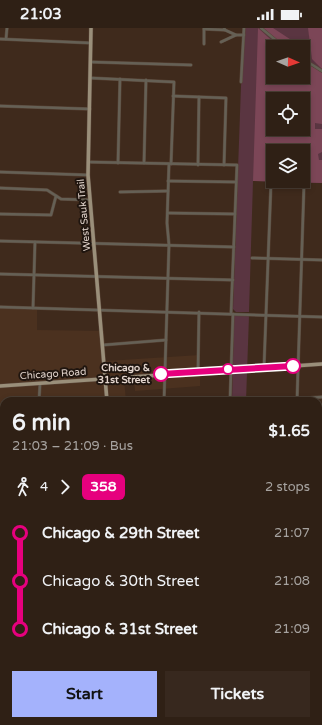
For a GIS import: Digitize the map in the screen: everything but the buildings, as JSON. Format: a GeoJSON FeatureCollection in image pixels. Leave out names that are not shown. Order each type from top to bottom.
{"type":"FeatureCollection","features":[{"type":"Feature","properties":{"kind":"main road","name":"West Sauk Trail"},"geometry":{"type":"LineString","coordinates":[[91,28],[92,43],[88,175],[107,397]]}},
{"type":"Feature","properties":{"kind":"main road","name":"Chicago Road"},"geometry":{"type":"LineString","coordinates":[[0,386],[198,371],[322,364]]}},
{"type":"Feature","properties":{"kind":"street"},"geometry":{"type":"LineString","coordinates":[[6,39],[7,28]]}},
{"type":"Feature","properties":{"kind":"street"},"geometry":{"type":"LineString","coordinates":[[241,82],[244,28]]}},
{"type":"Feature","properties":{"kind":"street"},"geometry":{"type":"LineString","coordinates":[[261,28],[276,40]]}},
{"type":"Feature","properties":{"kind":"street"},"geometry":{"type":"LineString","coordinates":[[204,44],[204,29],[224,29],[236,35],[244,35]]}},
{"type":"Feature","properties":{"kind":"street"},"geometry":{"type":"LineString","coordinates":[[222,42],[236,35]]}},
{"type":"Feature","properties":{"kind":"street"},"geometry":{"type":"LineString","coordinates":[[0,39],[92,43]]}},
{"type":"Feature","properties":{"kind":"street"},"geometry":{"type":"LineString","coordinates":[[91,62],[190,65]]}},
{"type":"Feature","properties":{"kind":"street"},"geometry":{"type":"LineString","coordinates":[[310,63],[322,71]]}},
{"type":"Feature","properties":{"kind":"street"},"geometry":{"type":"LineString","coordinates":[[91,78],[174,82],[168,181],[169,245],[164,397]]}},
{"type":"Feature","properties":{"kind":"street"},"geometry":{"type":"LineString","coordinates":[[118,163],[120,79]]}},
{"type":"Feature","properties":{"kind":"street"},"geometry":{"type":"LineString","coordinates":[[144,163],[146,80]]}},
{"type":"Feature","properties":{"kind":"street"},"geometry":{"type":"LineString","coordinates":[[173,96],[226,98],[224,165]]}},
{"type":"Feature","properties":{"kind":"street"},"geometry":{"type":"LineString","coordinates":[[198,164],[200,97]]}},
{"type":"Feature","properties":{"kind":"street"},"geometry":{"type":"LineString","coordinates":[[0,106],[90,109]]}},
{"type":"Feature","properties":{"kind":"street"},"geometry":{"type":"LineString","coordinates":[[88,162],[237,165],[230,397]]}},
{"type":"Feature","properties":{"kind":"street"},"geometry":{"type":"LineString","coordinates":[[0,172],[88,175]]}},
{"type":"Feature","properties":{"kind":"street"},"geometry":{"type":"LineString","coordinates":[[168,181],[236,182]]}},
{"type":"Feature","properties":{"kind":"street"},"geometry":{"type":"LineString","coordinates":[[0,188],[47,190],[56,196],[66,199],[90,200]]}},
{"type":"Feature","properties":{"kind":"street"},"geometry":{"type":"LineString","coordinates":[[264,367],[271,188]]}},
{"type":"Feature","properties":{"kind":"street"},"geometry":{"type":"LineString","coordinates":[[297,397],[304,188]]}},
{"type":"Feature","properties":{"kind":"street"},"geometry":{"type":"LineString","coordinates":[[120,192],[168,191]]}},
{"type":"Feature","properties":{"kind":"street"},"geometry":{"type":"LineString","coordinates":[[0,214],[51,215],[56,196]]}},
{"type":"Feature","properties":{"kind":"street"},"geometry":{"type":"LineString","coordinates":[[168,213],[235,214]]}},
{"type":"Feature","properties":{"kind":"street"},"geometry":{"type":"LineString","coordinates":[[0,241],[234,247]]}},
{"type":"Feature","properties":{"kind":"street"},"geometry":{"type":"LineString","coordinates":[[33,308],[35,242]]}},
{"type":"Feature","properties":{"kind":"street"},"geometry":{"type":"LineString","coordinates":[[252,258],[322,260]]}},
{"type":"Feature","properties":{"kind":"street"},"geometry":{"type":"LineString","coordinates":[[0,274],[233,280]]}},
{"type":"Feature","properties":{"kind":"street"},"geometry":{"type":"LineString","coordinates":[[0,307],[322,316]]}},
{"type":"Feature","properties":{"kind":"street"},"geometry":{"type":"LineString","coordinates":[[198,371],[199,312]]}},
{"type":"Feature","properties":{"kind":"street"},"geometry":{"type":"LineString","coordinates":[[103,345],[166,340]]}},
{"type":"Feature","properties":{"kind":"street"},"geometry":{"type":"LineString","coordinates":[[40,383],[40,397]]}},
{"type":"Feature","properties":{"kind":"shaded area"},"geometry":{"type":"Polygon","coordinates":[[[245,28],[322,28],[322,183],[310,183],[310,144],[266,144],[266,181],[253,181],[249,312],[236,312],[233,309],[241,86],[245,28]]]}},
{"type":"Feature","properties":{"kind":"shaded area"},"geometry":{"type":"Polygon","coordinates":[[[258,28],[271,40],[266,40],[266,84],[310,84],[310,65],[322,72],[322,124],[315,123],[315,129],[322,129],[322,152],[318,154],[319,160],[322,160],[322,183],[310,183],[310,144],[266,144],[266,181],[253,181],[258,28]]]}},
{"type":"Feature","properties":{"kind":"shaded area"},"geometry":{"type":"Polygon","coordinates":[[[263,28],[273,28],[291,40],[277,40],[263,28]]]}},
{"type":"Feature","properties":{"kind":"shaded area"},"geometry":{"type":"Polygon","coordinates":[[[308,28],[322,28],[322,69],[312,59],[308,28]]]}},
{"type":"Feature","properties":{"kind":"shaded area"},"geometry":{"type":"Polygon","coordinates":[[[0,308],[37,310],[37,330],[104,331],[106,361],[200,355],[200,386],[135,391],[134,378],[124,379],[126,397],[0,397],[0,308]]]}},
{"type":"Feature","properties":{"kind":"shaded area"},"geometry":{"type":"Polygon","coordinates":[[[234,315],[249,316],[246,397],[232,397],[234,315]]]}},
{"type":"Feature","properties":{"kind":"bus line","name":"358"},"geometry":{"type":"LineString","coordinates":[[161,374],[293,366]]}},
{"type":"Feature","properties":{"kind":"place","name":"Chicago & 31st Street"},"geometry":{"type":"Point","coordinates":[161,374]}}]}
